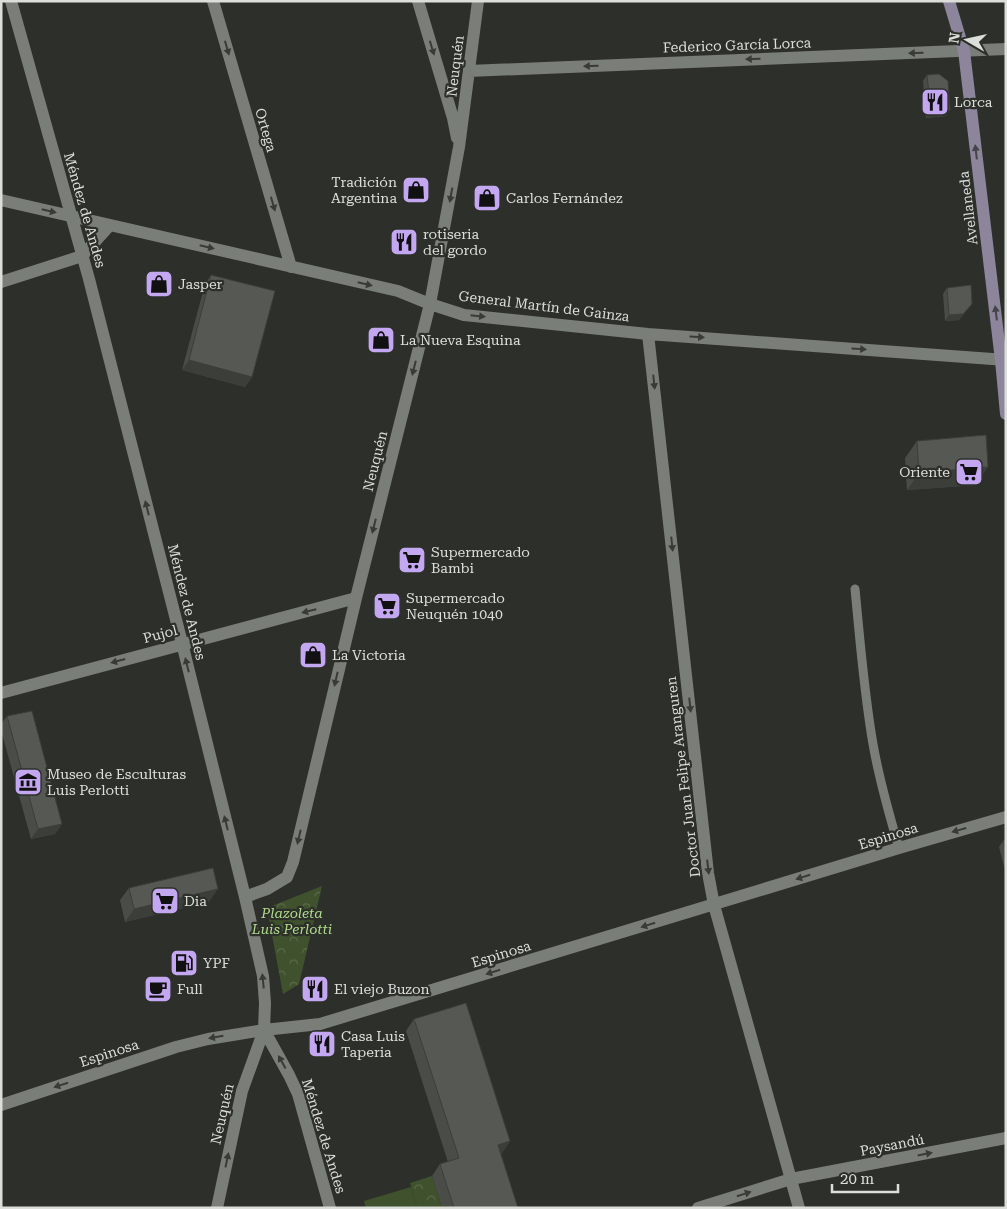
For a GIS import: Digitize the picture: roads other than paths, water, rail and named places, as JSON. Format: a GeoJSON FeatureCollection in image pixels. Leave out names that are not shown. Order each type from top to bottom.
{"type":"FeatureCollection","features":[{"type":"Feature","properties":{"kind":"street","name":"Méndez de Andes"},"geometry":{"type":"LineString","coordinates":[[11,1],[91,288],[182,644],[263,976],[264,1030],[298,1094],[330,1208]]}},
{"type":"Feature","properties":{"kind":"street","name":"Ortega"},"geometry":{"type":"LineString","coordinates":[[213,1],[291,267]]}},
{"type":"Feature","properties":{"kind":"street"},"geometry":{"type":"LineString","coordinates":[[418,1],[453,118],[459,147]]}},
{"type":"Feature","properties":{"kind":"street","name":"Neuquén"},"geometry":{"type":"LineString","coordinates":[[244,897],[267,889],[287,877],[293,862],[356,598],[430,304],[459,147],[478,1]]}},
{"type":"Feature","properties":{"kind":"street","name":"Avellaneda"},"geometry":{"type":"LineString","coordinates":[[949,1],[964,51],[1003,360],[1006,414]]}},
{"type":"Feature","properties":{"kind":"street","name":"Federico García Lorca"},"geometry":{"type":"LineString","coordinates":[[469,71],[1006,50]]}},
{"type":"Feature","properties":{"kind":"street","name":"General Martín de Gainza"},"geometry":{"type":"LineString","coordinates":[[1,200],[398,291],[464,315],[648,334],[1003,360]]}},
{"type":"Feature","properties":{"kind":"street"},"geometry":{"type":"LineString","coordinates":[[1,282],[82,256],[110,225]]}},
{"type":"Feature","properties":{"kind":"street","name":"Doctor Juan Felipe Aranguren"},"geometry":{"type":"LineString","coordinates":[[648,334],[708,873],[714,905],[799,1208]]}},
{"type":"Feature","properties":{"kind":"street","name":"Pujol"},"geometry":{"type":"LineString","coordinates":[[1,693],[356,598]]}},
{"type":"Feature","properties":{"kind":"street","name":"Espinosa"},"geometry":{"type":"LineString","coordinates":[[1,1105],[176,1047],[208,1039],[264,1030],[320,1024],[1006,817]]}},
{"type":"Feature","properties":{"kind":"street","name":"Neuquén"},"geometry":{"type":"LineString","coordinates":[[217,1208],[242,1091],[264,1030]]}},
{"type":"Feature","properties":{"kind":"street","name":"Paysandú"},"geometry":{"type":"LineString","coordinates":[[698,1208],[791,1180],[1006,1138]]}},
{"type":"Feature","properties":{"kind":"lane"},"geometry":{"type":"LineString","coordinates":[[855,589],[873,746],[899,848]]}},
{"type":"Feature","properties":{"kind":"place","name":"Lorca"},"geometry":{"type":"Point","coordinates":[935,102]}},
{"type":"Feature","properties":{"kind":"place","name":"Tradición Argentina"},"geometry":{"type":"Point","coordinates":[416,190]}},
{"type":"Feature","properties":{"kind":"place","name":"Carlos Fernández"},"geometry":{"type":"Point","coordinates":[487,198]}},
{"type":"Feature","properties":{"kind":"place","name":"rotiseria del gordo"},"geometry":{"type":"Point","coordinates":[404,242]}},
{"type":"Feature","properties":{"kind":"place","name":"Jasper"},"geometry":{"type":"Point","coordinates":[159,284]}},
{"type":"Feature","properties":{"kind":"place","name":"La Nueva Esquina"},"geometry":{"type":"Point","coordinates":[381,340]}},
{"type":"Feature","properties":{"kind":"place","name":"Oriente"},"geometry":{"type":"Point","coordinates":[969,472]}},
{"type":"Feature","properties":{"kind":"place","name":"Supermercado Bambi"},"geometry":{"type":"Point","coordinates":[412,560]}},
{"type":"Feature","properties":{"kind":"place","name":"Supermercado Neuquén 1040"},"geometry":{"type":"Point","coordinates":[387,606]}},
{"type":"Feature","properties":{"kind":"place","name":"La Victoria"},"geometry":{"type":"Point","coordinates":[313,655]}},
{"type":"Feature","properties":{"kind":"place","name":"Museo de Esculturas Luis Perlotti"},"geometry":{"type":"Point","coordinates":[28,782]}},
{"type":"Feature","properties":{"kind":"place","name":"Dia"},"geometry":{"type":"Point","coordinates":[165,901]}},
{"type":"Feature","properties":{"kind":"place","name":"YPF"},"geometry":{"type":"Point","coordinates":[184,963]}},
{"type":"Feature","properties":{"kind":"place","name":"Full"},"geometry":{"type":"Point","coordinates":[158,989]}},
{"type":"Feature","properties":{"kind":"place","name":"El viejo Buzon"},"geometry":{"type":"Point","coordinates":[315,989]}},
{"type":"Feature","properties":{"kind":"place","name":"Casa Luis Taperia"},"geometry":{"type":"Point","coordinates":[322,1044]}},
{"type":"Feature","properties":{"kind":"park label","name":"Plazoleta Luis Perlotti"},"geometry":{"type":"Point","coordinates":[292,922]}}]}
